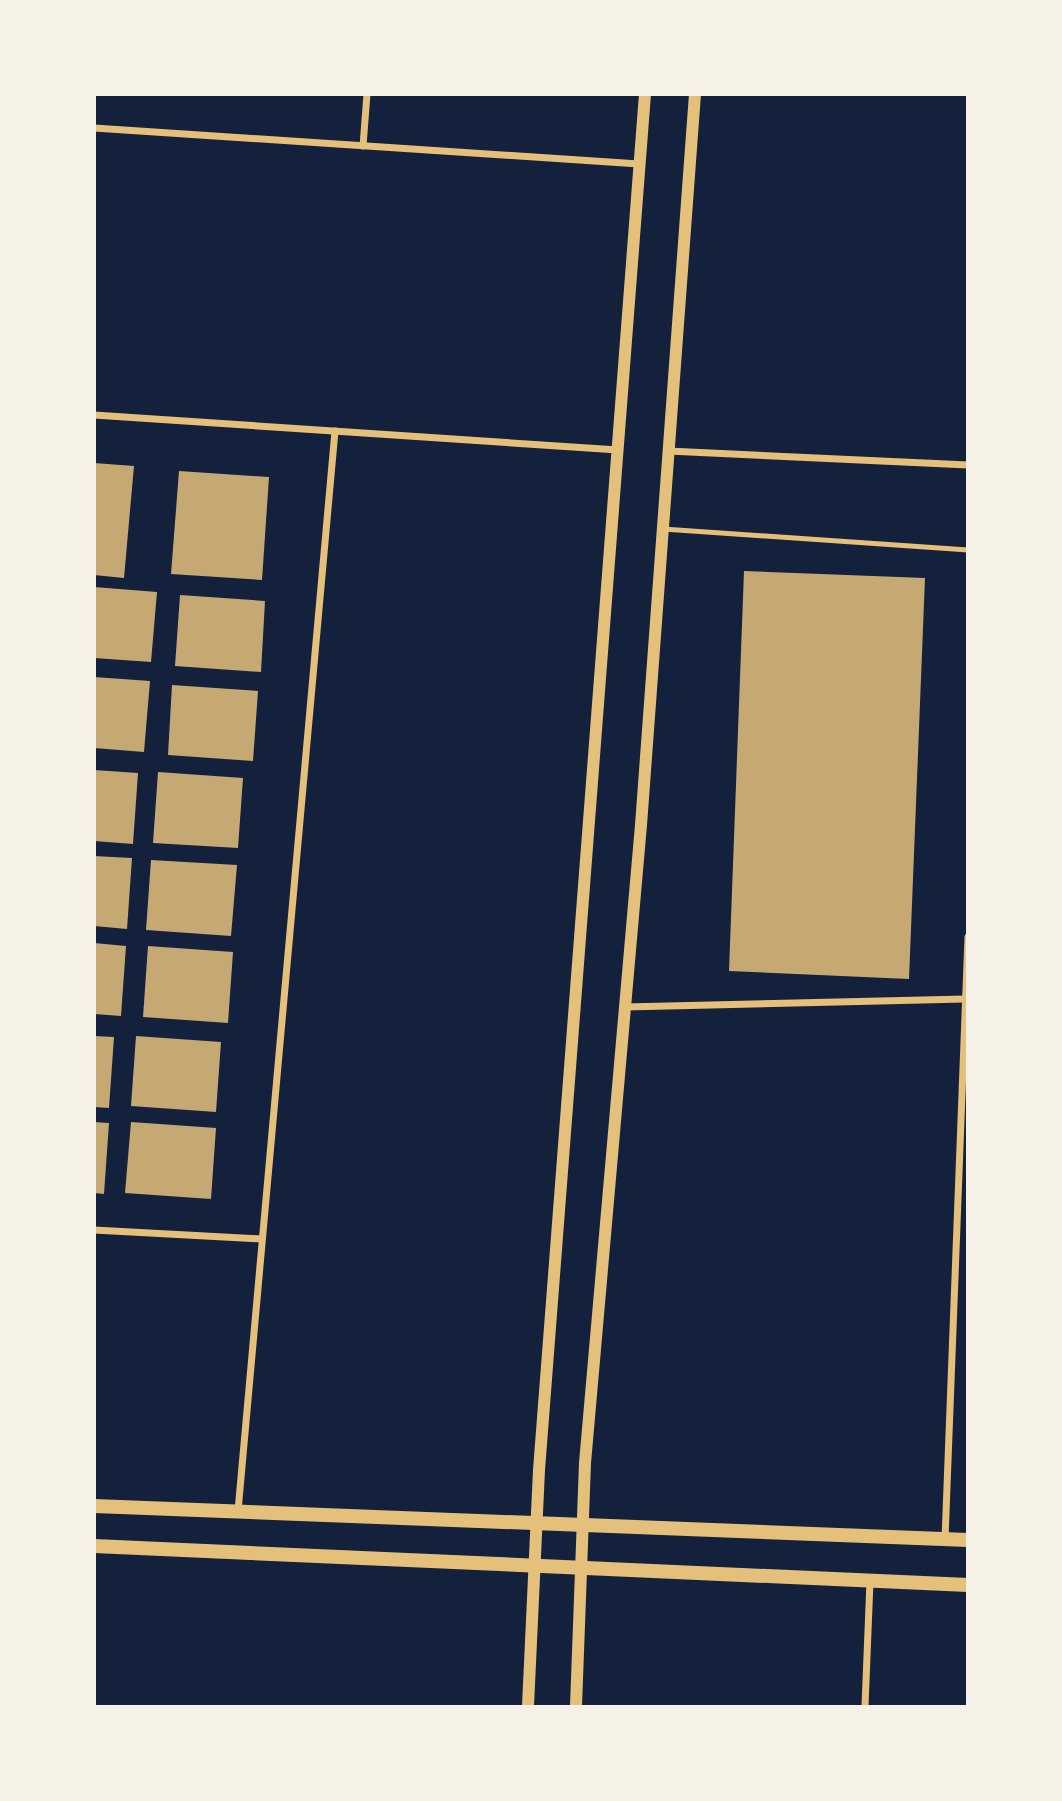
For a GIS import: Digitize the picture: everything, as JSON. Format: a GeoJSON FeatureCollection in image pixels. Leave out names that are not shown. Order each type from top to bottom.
{"type":"FeatureCollection","features":[{"type":"Feature","properties":{"kind":"main road"},"geometry":{"type":"LineString","coordinates":[[94,1506],[968,1540]]}},
{"type":"Feature","properties":{"kind":"main road"},"geometry":{"type":"LineString","coordinates":[[94,1546],[968,1585]]}},
{"type":"Feature","properties":{"kind":"street"},"geometry":{"type":"LineString","coordinates":[[363,146],[367,94]]}},
{"type":"Feature","properties":{"kind":"street"},"geometry":{"type":"LineString","coordinates":[[528,1706],[537,1524],[645,94]]}},
{"type":"Feature","properties":{"kind":"street"},"geometry":{"type":"LineString","coordinates":[[576,1706],[585,1463],[625,1007],[695,94]]}},
{"type":"Feature","properties":{"kind":"street"},"geometry":{"type":"LineString","coordinates":[[94,128],[639,164]]}},
{"type":"Feature","properties":{"kind":"street"},"geometry":{"type":"LineString","coordinates":[[94,415],[618,450]]}},
{"type":"Feature","properties":{"kind":"street"},"geometry":{"type":"LineString","coordinates":[[237,1512],[335,431]]}},
{"type":"Feature","properties":{"kind":"street"},"geometry":{"type":"LineString","coordinates":[[668,451],[968,465]]}},
{"type":"Feature","properties":{"kind":"street"},"geometry":{"type":"LineString","coordinates":[[945,1539],[968,937]]}},
{"type":"Feature","properties":{"kind":"street"},"geometry":{"type":"LineString","coordinates":[[625,1007],[965,999]]}},
{"type":"Feature","properties":{"kind":"street"},"geometry":{"type":"LineString","coordinates":[[94,1230],[262,1239]]}},
{"type":"Feature","properties":{"kind":"street"},"geometry":{"type":"LineString","coordinates":[[865,1706],[870,1580]]}},
{"type":"Feature","properties":{"kind":"lane"},"geometry":{"type":"LineString","coordinates":[[663,528],[968,550]]}},
{"type":"Feature","properties":{"kind":"building"},"geometry":{"type":"Polygon","coordinates":[[[94,463],[134,466],[124,578],[94,575],[94,463]]]}},
{"type":"Feature","properties":{"kind":"building"},"geometry":{"type":"Polygon","coordinates":[[[179,471],[269,477],[262,580],[171,574],[179,471]]]}},
{"type":"Feature","properties":{"kind":"building"},"geometry":{"type":"Polygon","coordinates":[[[744,571],[925,578],[909,979],[729,971],[744,571]]]}},
{"type":"Feature","properties":{"kind":"building"},"geometry":{"type":"Polygon","coordinates":[[[94,587],[157,592],[151,662],[94,658],[94,587]]]}},
{"type":"Feature","properties":{"kind":"building"},"geometry":{"type":"Polygon","coordinates":[[[180,595],[265,601],[261,672],[175,666],[180,595]]]}},
{"type":"Feature","properties":{"kind":"building"},"geometry":{"type":"Polygon","coordinates":[[[94,677],[150,681],[144,752],[94,748],[94,677]]]}},
{"type":"Feature","properties":{"kind":"building"},"geometry":{"type":"Polygon","coordinates":[[[172,685],[258,691],[253,761],[168,755],[172,685]]]}},
{"type":"Feature","properties":{"kind":"building"},"geometry":{"type":"Polygon","coordinates":[[[94,770],[138,773],[133,844],[94,841],[94,770]]]}},
{"type":"Feature","properties":{"kind":"building"},"geometry":{"type":"Polygon","coordinates":[[[158,772],[243,778],[238,848],[153,843],[158,772]]]}},
{"type":"Feature","properties":{"kind":"building"},"geometry":{"type":"Polygon","coordinates":[[[94,856],[132,858],[127,929],[94,926],[94,856]]]}},
{"type":"Feature","properties":{"kind":"building"},"geometry":{"type":"Polygon","coordinates":[[[151,860],[237,865],[231,936],[146,930],[151,860]]]}},
{"type":"Feature","properties":{"kind":"building"},"geometry":{"type":"Polygon","coordinates":[[[94,943],[126,946],[121,1016],[94,1014],[94,943]]]}},
{"type":"Feature","properties":{"kind":"building"},"geometry":{"type":"Polygon","coordinates":[[[148,946],[233,952],[228,1023],[143,1017],[148,946]]]}},
{"type":"Feature","properties":{"kind":"building"},"geometry":{"type":"Polygon","coordinates":[[[94,1036],[114,1037],[109,1108],[94,1107],[94,1036]]]}},
{"type":"Feature","properties":{"kind":"building"},"geometry":{"type":"Polygon","coordinates":[[[136,1036],[221,1042],[216,1112],[131,1106],[136,1036]]]}},
{"type":"Feature","properties":{"kind":"building"},"geometry":{"type":"Polygon","coordinates":[[[94,1122],[109,1123],[104,1194],[94,1193],[94,1122]]]}},
{"type":"Feature","properties":{"kind":"building"},"geometry":{"type":"Polygon","coordinates":[[[131,1122],[216,1128],[211,1199],[125,1193],[131,1122]]]}}]}
